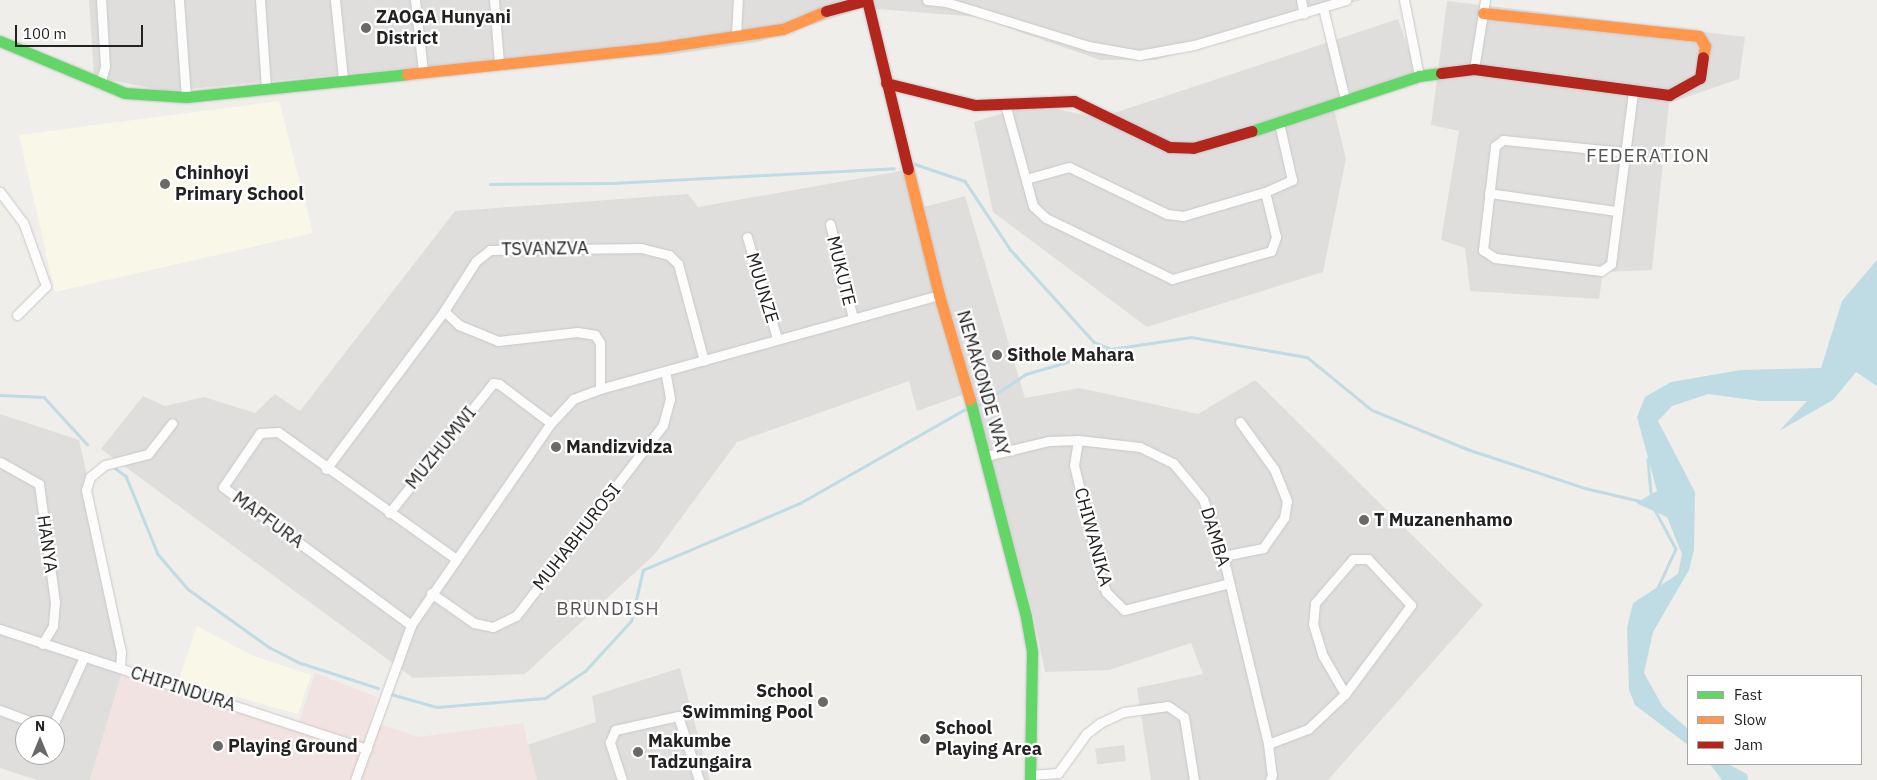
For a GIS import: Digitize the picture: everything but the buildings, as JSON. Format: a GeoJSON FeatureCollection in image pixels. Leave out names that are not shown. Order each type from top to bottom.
{"type":"FeatureCollection","features":[{"type":"Feature","properties":{"kind":"street"},"geometry":{"type":"LineString","coordinates":[[100,84],[105,67],[101,0]]}},
{"type":"Feature","properties":{"kind":"street"},"geometry":{"type":"LineString","coordinates":[[179,0],[186,97]]}},
{"type":"Feature","properties":{"kind":"street"},"geometry":{"type":"LineString","coordinates":[[260,0],[266,88]]}},
{"type":"Feature","properties":{"kind":"street"},"geometry":{"type":"LineString","coordinates":[[335,0],[343,79]]}},
{"type":"Feature","properties":{"kind":"street"},"geometry":{"type":"LineString","coordinates":[[415,0],[423,71]]}},
{"type":"Feature","properties":{"kind":"street"},"geometry":{"type":"LineString","coordinates":[[494,0],[499,64]]}},
{"type":"Feature","properties":{"kind":"street"},"geometry":{"type":"LineString","coordinates":[[736,35],[738,0]]}},
{"type":"Feature","properties":{"kind":"street","name":"NEMAKONDE WAY"},"geometry":{"type":"LineString","coordinates":[[867,0],[939,295],[986,456],[1032,652],[1030,777]]}},
{"type":"Feature","properties":{"kind":"street"},"geometry":{"type":"LineString","coordinates":[[0,41],[125,93],[186,97],[343,79],[662,47],[783,29],[839,5],[876,0]]}},
{"type":"Feature","properties":{"kind":"street"},"geometry":{"type":"LineString","coordinates":[[927,0],[946,2],[1088,46],[1139,55],[1194,45],[1304,14],[1346,0]]}},
{"type":"Feature","properties":{"kind":"street"},"geometry":{"type":"LineString","coordinates":[[1301,0],[1304,14]]}},
{"type":"Feature","properties":{"kind":"street"},"geometry":{"type":"LineString","coordinates":[[1404,0],[1419,76]]}},
{"type":"Feature","properties":{"kind":"street"},"geometry":{"type":"LineString","coordinates":[[1474,69],[1484,0]]}},
{"type":"Feature","properties":{"kind":"street"},"geometry":{"type":"LineString","coordinates":[[1323,8],[1345,100]]}},
{"type":"Feature","properties":{"kind":"street"},"geometry":{"type":"LineString","coordinates":[[886,83],[975,105],[1074,101],[1169,147],[1193,148],[1279,123],[1419,76],[1474,69],[1633,92],[1669,95],[1700,78],[1705,46],[1699,36],[1483,13]]}},
{"type":"Feature","properties":{"kind":"street"},"geometry":{"type":"LineString","coordinates":[[1624,152],[1504,140],[1496,146],[1488,193],[1483,250],[1495,258],[1601,271],[1612,264],[1616,211],[1633,92]]}},
{"type":"Feature","properties":{"kind":"street"},"geometry":{"type":"LineString","coordinates":[[1005,104],[1033,206],[1046,218],[1172,279],[1270,251],[1276,237],[1265,192]]}},
{"type":"Feature","properties":{"kind":"street"},"geometry":{"type":"LineString","coordinates":[[1026,179],[1069,168],[1167,214],[1183,216],[1265,192],[1292,180],[1279,123]]}},
{"type":"Feature","properties":{"kind":"street"},"geometry":{"type":"LineString","coordinates":[[0,192],[23,222],[46,286],[17,315]]}},
{"type":"Feature","properties":{"kind":"street"},"geometry":{"type":"LineString","coordinates":[[1488,193],[1616,211]]}},
{"type":"Feature","properties":{"kind":"street","name":"MUKUTE"},"geometry":{"type":"LineString","coordinates":[[830,224],[853,318]]}},
{"type":"Feature","properties":{"kind":"street","name":"MUUNZE"},"geometry":{"type":"LineString","coordinates":[[747,237],[777,338]]}},
{"type":"Feature","properties":{"kind":"street","name":"TSVANZVA"},"geometry":{"type":"LineString","coordinates":[[326,469],[444,311],[476,261],[490,250],[641,248],[669,255],[678,264],[704,361]]}},
{"type":"Feature","properties":{"kind":"street"},"geometry":{"type":"LineString","coordinates":[[355,780],[411,625],[431,593],[551,424],[573,399],[600,389],[704,361],[777,338],[939,295]]}},
{"type":"Feature","properties":{"kind":"street"},"geometry":{"type":"LineString","coordinates":[[444,311],[459,325],[498,341],[577,332],[594,335],[600,343],[600,389]]}},
{"type":"Feature","properties":{"kind":"street","name":"MUHABHUROSI"},"geometry":{"type":"LineString","coordinates":[[431,593],[474,623],[493,627],[516,616],[663,425],[670,398],[665,371]]}},
{"type":"Feature","properties":{"kind":"street","name":"MUZHUMWI"},"geometry":{"type":"LineString","coordinates":[[389,513],[493,383],[499,384],[551,424]]}},
{"type":"Feature","properties":{"kind":"street"},"geometry":{"type":"LineString","coordinates":[[1223,556],[1263,548],[1284,518],[1288,501],[1274,469],[1240,422]]}},
{"type":"Feature","properties":{"kind":"street"},"geometry":{"type":"LineString","coordinates":[[120,668],[122,652],[86,490],[90,477],[105,465],[148,454],[172,424]]}},
{"type":"Feature","properties":{"kind":"street","name":"MAPFURA"},"geometry":{"type":"LineString","coordinates":[[411,625],[223,487],[260,434],[278,432],[326,469],[456,559]]}},
{"type":"Feature","properties":{"kind":"street","name":"DAMBA"},"geometry":{"type":"LineString","coordinates":[[986,456],[1049,441],[1078,440],[1140,447],[1173,463],[1204,499],[1223,556],[1268,744],[1272,774],[1270,780]]}},
{"type":"Feature","properties":{"kind":"street","name":"CHIWANIKA"},"geometry":{"type":"LineString","coordinates":[[1078,440],[1074,465],[1101,578],[1106,592],[1124,610],[1228,583]]}},
{"type":"Feature","properties":{"kind":"street","name":"HANYA"},"geometry":{"type":"LineString","coordinates":[[0,462],[39,484],[55,602],[53,626],[42,644]]}},
{"type":"Feature","properties":{"kind":"street"},"geometry":{"type":"LineString","coordinates":[[1268,744],[1308,729],[1345,694],[1411,606],[1368,558],[1354,559],[1315,603],[1313,624],[1323,656],[1345,694]]}},
{"type":"Feature","properties":{"kind":"street","name":"CHIPINDURA"},"geometry":{"type":"LineString","coordinates":[[0,628],[42,644],[367,749]]}},
{"type":"Feature","properties":{"kind":"street"},"geometry":{"type":"LineString","coordinates":[[58,715],[84,657]]}},
{"type":"Feature","properties":{"kind":"street"},"geometry":{"type":"LineString","coordinates":[[1030,777],[1058,773],[1086,734],[1100,723],[1124,712],[1168,706],[1184,717],[1194,780]]}},
{"type":"Feature","properties":{"kind":"street"},"geometry":{"type":"LineString","coordinates":[[0,710],[15,716]]}},
{"type":"Feature","properties":{"kind":"street"},"geometry":{"type":"LineString","coordinates":[[622,780],[610,742],[615,730],[678,716],[698,780]]}},
{"type":"Feature","properties":{"kind":"shaded area"},"geometry":{"type":"Polygon","coordinates":[[[89,0],[1362,0],[1298,16],[1156,60],[1100,60],[978,17],[864,8],[758,42],[669,55],[411,68],[167,91],[94,77],[89,0]]]}},
{"type":"Feature","properties":{"kind":"shaded area"},"geometry":{"type":"Polygon","coordinates":[[[1447,1],[1745,37],[1739,79],[1669,103],[1652,270],[1603,272],[1599,299],[1470,291],[1465,248],[1441,240],[1459,131],[1431,125],[1447,1]]]}},
{"type":"Feature","properties":{"kind":"shaded area"},"geometry":{"type":"Polygon","coordinates":[[[1398,19],[1417,73],[1332,101],[1346,159],[1323,272],[1147,327],[993,212],[974,122],[1033,104],[1099,118],[1398,19]]]}},
{"type":"Feature","properties":{"kind":"shaded area","name":"Chinhoyi Primary School"},"geometry":{"type":"Polygon","coordinates":[[[279,101],[313,233],[55,292],[19,135],[279,101]]]}},
{"type":"Feature","properties":{"kind":"shaded area"},"geometry":{"type":"Polygon","coordinates":[[[912,169],[924,207],[965,196],[1025,398],[1080,388],[1198,414],[1255,380],[1483,605],[1328,780],[1151,780],[1137,688],[1203,674],[1191,643],[1109,670],[1045,672],[1034,618],[973,391],[917,411],[909,381],[737,442],[654,555],[525,674],[413,678],[101,449],[143,396],[165,406],[204,397],[255,413],[275,394],[300,411],[455,211],[688,194],[698,207],[912,169]]]}},
{"type":"Feature","properties":{"kind":"shaded area"},"geometry":{"type":"Polygon","coordinates":[[[0,414],[79,440],[127,656],[90,780],[37,780],[0,768],[0,414]]]}},
{"type":"Feature","properties":{"kind":"shaded area"},"geometry":{"type":"Polygon","coordinates":[[[197,626],[251,655],[311,675],[298,714],[179,680],[197,626]]]}},
{"type":"Feature","properties":{"kind":"shaded area"},"geometry":{"type":"Polygon","coordinates":[[[124,667],[299,722],[315,673],[377,697],[370,721],[419,737],[523,723],[537,780],[90,780],[124,667]]]}},
{"type":"Feature","properties":{"kind":"shaded area"},"geometry":{"type":"Polygon","coordinates":[[[680,668],[710,780],[537,780],[527,745],[596,722],[592,696],[680,668]]]}},
{"type":"Feature","properties":{"kind":"shaded area"},"geometry":{"type":"Polygon","coordinates":[[[1124,745],[1126,761],[1097,764],[1095,749],[1124,745]]]}},
{"type":"Feature","properties":{"kind":"water"},"geometry":{"type":"Polygon","coordinates":[[[1877,260],[1877,386],[1856,372],[1833,400],[1779,431],[1807,401],[1760,401],[1708,394],[1672,406],[1658,421],[1695,492],[1694,550],[1689,570],[1653,632],[1644,673],[1663,707],[1687,728],[1687,744],[1635,705],[1629,690],[1627,628],[1633,603],[1678,574],[1682,554],[1667,517],[1636,503],[1657,491],[1637,417],[1645,397],[1671,382],[1741,370],[1821,368],[1842,301],[1877,260]]]}},
{"type":"Feature","properties":{"kind":"water"},"geometry":{"type":"Polygon","coordinates":[[[1711,765],[1730,765],[1747,774],[1748,780],[1722,780],[1711,765]]]}},
{"type":"Feature","properties":{"kind":"waterway"},"geometry":{"type":"LineString","coordinates":[[915,164],[965,181],[1010,249],[1094,342],[1111,349]]}},
{"type":"Feature","properties":{"kind":"waterway"},"geometry":{"type":"LineString","coordinates":[[490,184],[612,183],[894,168]]}},
{"type":"Feature","properties":{"kind":"waterway"},"geometry":{"type":"LineString","coordinates":[[979,405],[1026,374],[1111,349],[1191,337],[1307,357],[1372,410],[1467,449],[1585,488],[1640,501]]}},
{"type":"Feature","properties":{"kind":"waterway"},"geometry":{"type":"LineString","coordinates":[[0,395],[44,397],[87,444]]}},
{"type":"Feature","properties":{"kind":"waterway"},"geometry":{"type":"LineString","coordinates":[[391,694],[437,707],[545,698],[585,671],[631,621],[643,570],[800,503],[964,410]]}},
{"type":"Feature","properties":{"kind":"waterway"},"geometry":{"type":"LineString","coordinates":[[1648,459],[1651,496]]}},
{"type":"Feature","properties":{"kind":"waterway"},"geometry":{"type":"LineString","coordinates":[[115,468],[126,476],[158,554],[188,589],[269,647],[301,663],[378,688]]}},
{"type":"Feature","properties":{"kind":"waterway"},"geometry":{"type":"LineString","coordinates":[[1655,510],[1676,549],[1658,588]]}},
{"type":"Feature","properties":{"kind":"traffic: fast"},"geometry":{"type":"LineString","coordinates":[[0,41],[125,93],[186,97],[407,74]]}},
{"type":"Feature","properties":{"kind":"traffic: fast"},"geometry":{"type":"LineString","coordinates":[[1252,131],[1419,76],[1441,73]]}},
{"type":"Feature","properties":{"kind":"traffic: fast"},"geometry":{"type":"LineString","coordinates":[[970,400],[1026,617],[1032,652],[1030,780]]}},
{"type":"Feature","properties":{"kind":"traffic: slow"},"geometry":{"type":"LineString","coordinates":[[407,74],[662,47],[783,29],[826,11]]}},
{"type":"Feature","properties":{"kind":"traffic: slow"},"geometry":{"type":"LineString","coordinates":[[1483,13],[1699,36],[1705,46],[1703,57]]}},
{"type":"Feature","properties":{"kind":"traffic: slow"},"geometry":{"type":"LineString","coordinates":[[908,169],[939,295],[970,400]]}},
{"type":"Feature","properties":{"kind":"traffic: jam"},"geometry":{"type":"LineString","coordinates":[[826,11],[867,0],[908,169]]}},
{"type":"Feature","properties":{"kind":"traffic: jam"},"geometry":{"type":"LineString","coordinates":[[1441,73],[1474,69],[1669,95],[1700,78],[1703,57]]}},
{"type":"Feature","properties":{"kind":"traffic: jam"},"geometry":{"type":"LineString","coordinates":[[886,83],[975,105],[1074,101],[1169,147],[1193,148],[1252,131]]}},
{"type":"Feature","properties":{"kind":"place","name":"ZAOGA Hunyani District"},"geometry":{"type":"Point","coordinates":[366,28]}},
{"type":"Feature","properties":{"kind":"place","name":"Chinhoyi Primary School"},"geometry":{"type":"Point","coordinates":[165,184]}},
{"type":"Feature","properties":{"kind":"place","name":"Sithole Mahara"},"geometry":{"type":"Point","coordinates":[997,355]}},
{"type":"Feature","properties":{"kind":"place","name":"Mandizvidza"},"geometry":{"type":"Point","coordinates":[556,447]}},
{"type":"Feature","properties":{"kind":"place","name":"T Muzanenhamo"},"geometry":{"type":"Point","coordinates":[1364,520]}},
{"type":"Feature","properties":{"kind":"place","name":"School Swimming Pool"},"geometry":{"type":"Point","coordinates":[823,702]}},
{"type":"Feature","properties":{"kind":"place","name":"School Playing Area"},"geometry":{"type":"Point","coordinates":[925,739]}},
{"type":"Feature","properties":{"kind":"place","name":"Playing Ground"},"geometry":{"type":"Point","coordinates":[218,746]}},
{"type":"Feature","properties":{"kind":"place","name":"Makumbe Tadzungaira"},"geometry":{"type":"Point","coordinates":[638,752]}},
{"type":"Feature","properties":{"kind":"district","name":"FEDERATION"},"geometry":{"type":"Point","coordinates":[1648,156]}},
{"type":"Feature","properties":{"kind":"district","name":"BRUNDISH"},"geometry":{"type":"Point","coordinates":[608,609]}}]}
